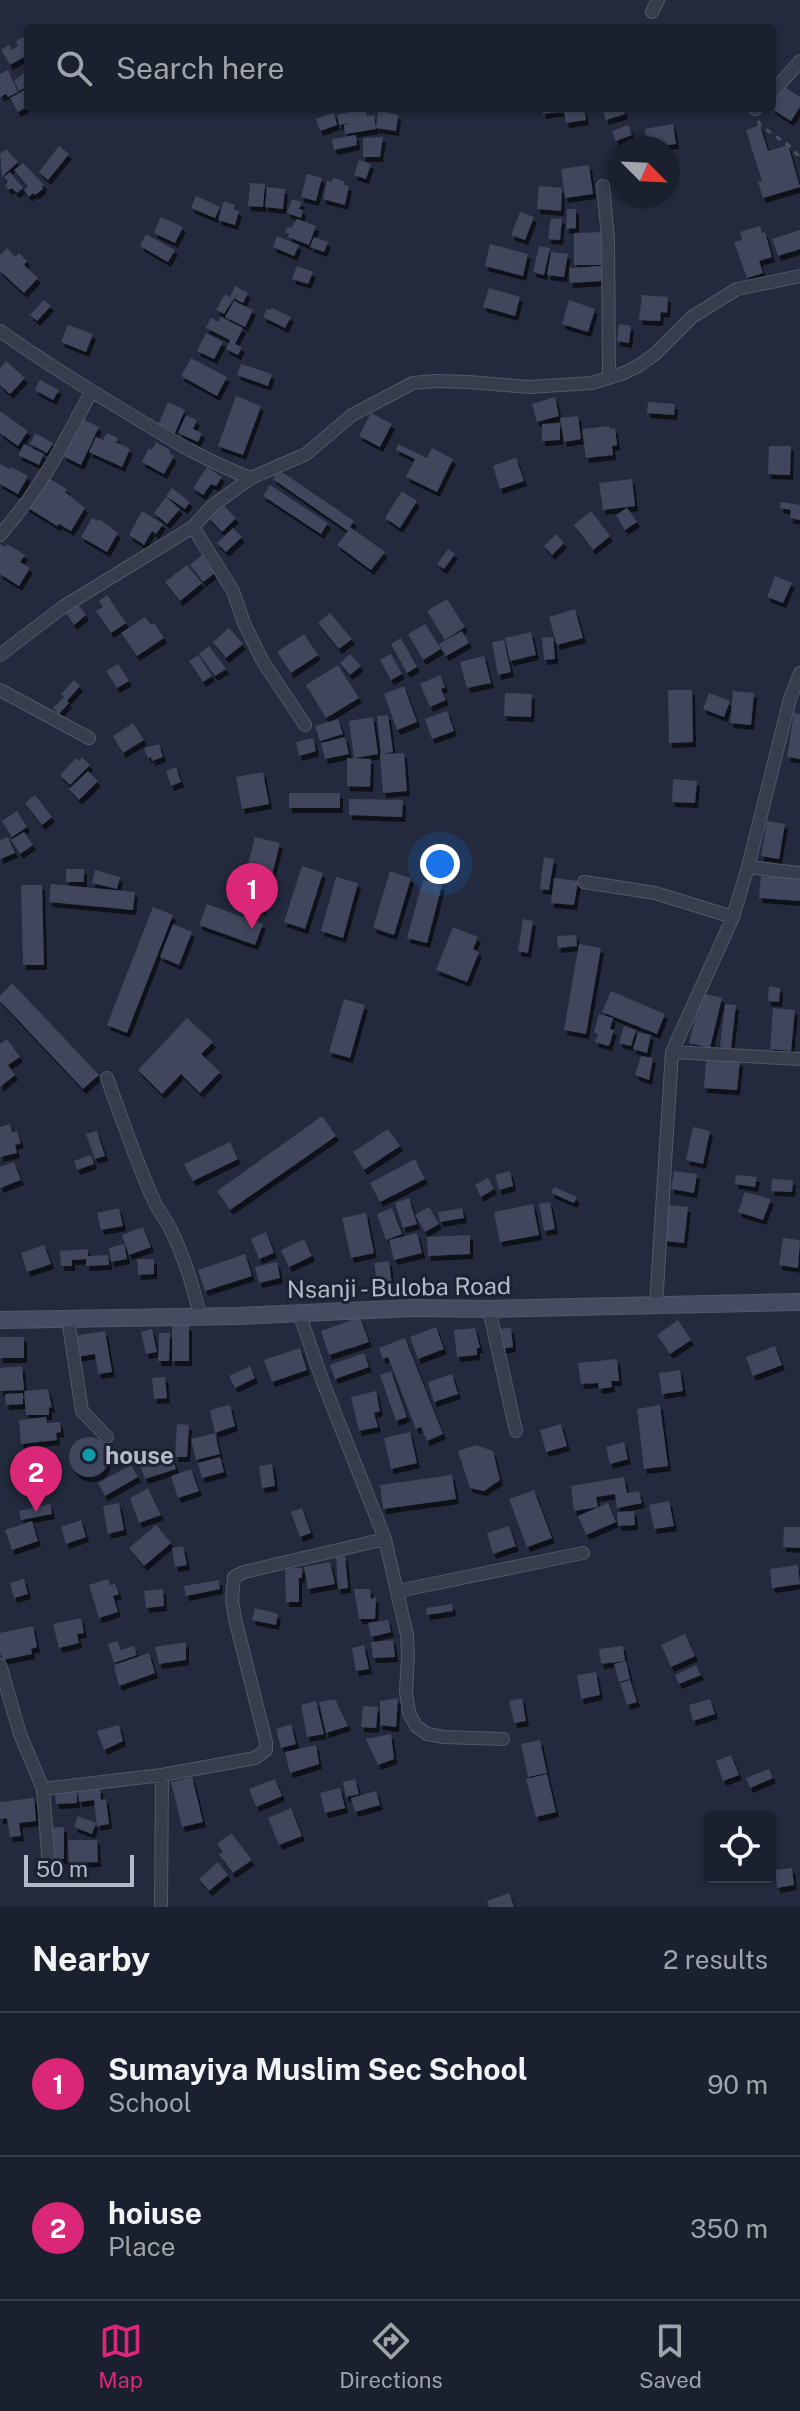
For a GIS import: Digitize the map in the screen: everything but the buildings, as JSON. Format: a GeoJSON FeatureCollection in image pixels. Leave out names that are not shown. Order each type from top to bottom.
{"type":"FeatureCollection","features":[{"type":"Feature","properties":{"kind":"main road","name":"Nsanji - Buloba Road"},"geometry":{"type":"LineString","coordinates":[[0,1320],[414,1308],[799,1303]]}},
{"type":"Feature","properties":{"kind":"street"},"geometry":{"type":"LineString","coordinates":[[652,12],[658,0]]}},
{"type":"Feature","properties":{"kind":"street"},"geometry":{"type":"LineString","coordinates":[[776,88],[800,61]]}},
{"type":"Feature","properties":{"kind":"street"},"geometry":{"type":"LineString","coordinates":[[603,186],[608,238],[609,377]]}},
{"type":"Feature","properties":{"kind":"street"},"geometry":{"type":"LineString","coordinates":[[0,655],[63,607],[193,527],[212,506],[251,478],[306,454],[352,415],[413,383],[469,382],[529,387],[592,383],[638,366],[655,354],[692,317],[737,289],[800,276]]}},
{"type":"Feature","properties":{"kind":"street"},"geometry":{"type":"LineString","coordinates":[[0,331],[91,392],[177,444],[227,470],[251,478]]}},
{"type":"Feature","properties":{"kind":"street"},"geometry":{"type":"LineString","coordinates":[[0,535],[26,506],[91,392]]}},
{"type":"Feature","properties":{"kind":"street"},"geometry":{"type":"LineString","coordinates":[[193,527],[233,591],[262,660],[305,725]]}},
{"type":"Feature","properties":{"kind":"street"},"geometry":{"type":"LineString","coordinates":[[656,1305],[672,1052],[733,917],[800,673]]}},
{"type":"Feature","properties":{"kind":"street"},"geometry":{"type":"LineString","coordinates":[[0,690],[89,738]]}},
{"type":"Feature","properties":{"kind":"street"},"geometry":{"type":"LineString","coordinates":[[748,867],[800,873]]}},
{"type":"Feature","properties":{"kind":"street"},"geometry":{"type":"LineString","coordinates":[[584,882],[655,893],[733,917]]}},
{"type":"Feature","properties":{"kind":"street"},"geometry":{"type":"LineString","coordinates":[[672,1052],[800,1059]]}},
{"type":"Feature","properties":{"kind":"street"},"geometry":{"type":"LineString","coordinates":[[107,1078],[141,1172],[177,1244],[193,1286],[200,1316]]}},
{"type":"Feature","properties":{"kind":"street"},"geometry":{"type":"LineString","coordinates":[[489,1309],[516,1431]]}},
{"type":"Feature","properties":{"kind":"street"},"geometry":{"type":"LineString","coordinates":[[299,1313],[385,1539],[407,1635],[406,1691],[409,1713],[416,1726],[427,1734],[503,1739]]}},
{"type":"Feature","properties":{"kind":"street"},"geometry":{"type":"LineString","coordinates":[[68,1319],[82,1411],[107,1437]]}},
{"type":"Feature","properties":{"kind":"street"},"geometry":{"type":"LineString","coordinates":[[43,1789],[162,1775],[255,1758],[266,1750],[233,1609],[234,1577],[244,1572],[385,1539]]}},
{"type":"Feature","properties":{"kind":"street"},"geometry":{"type":"LineString","coordinates":[[398,1591],[583,1553]]}},
{"type":"Feature","properties":{"kind":"street"},"geometry":{"type":"LineString","coordinates":[[0,1665],[20,1734],[43,1789],[49,1867]]}},
{"type":"Feature","properties":{"kind":"street"},"geometry":{"type":"LineString","coordinates":[[161,1907],[162,1775]]}},
{"type":"Feature","properties":{"kind":"path"},"geometry":{"type":"LineString","coordinates":[[757,112],[760,125],[800,157]]}},
{"type":"Feature","properties":{"kind":"place","name":"Sumayiya Muslim Sec School"},"geometry":{"type":"Point","coordinates":[252,929]}},
{"type":"Feature","properties":{"kind":"place","name":"house"},"geometry":{"type":"Point","coordinates":[89,1455]}},
{"type":"Feature","properties":{"kind":"place","name":"hoiuse"},"geometry":{"type":"Point","coordinates":[36,1512]}}]}
